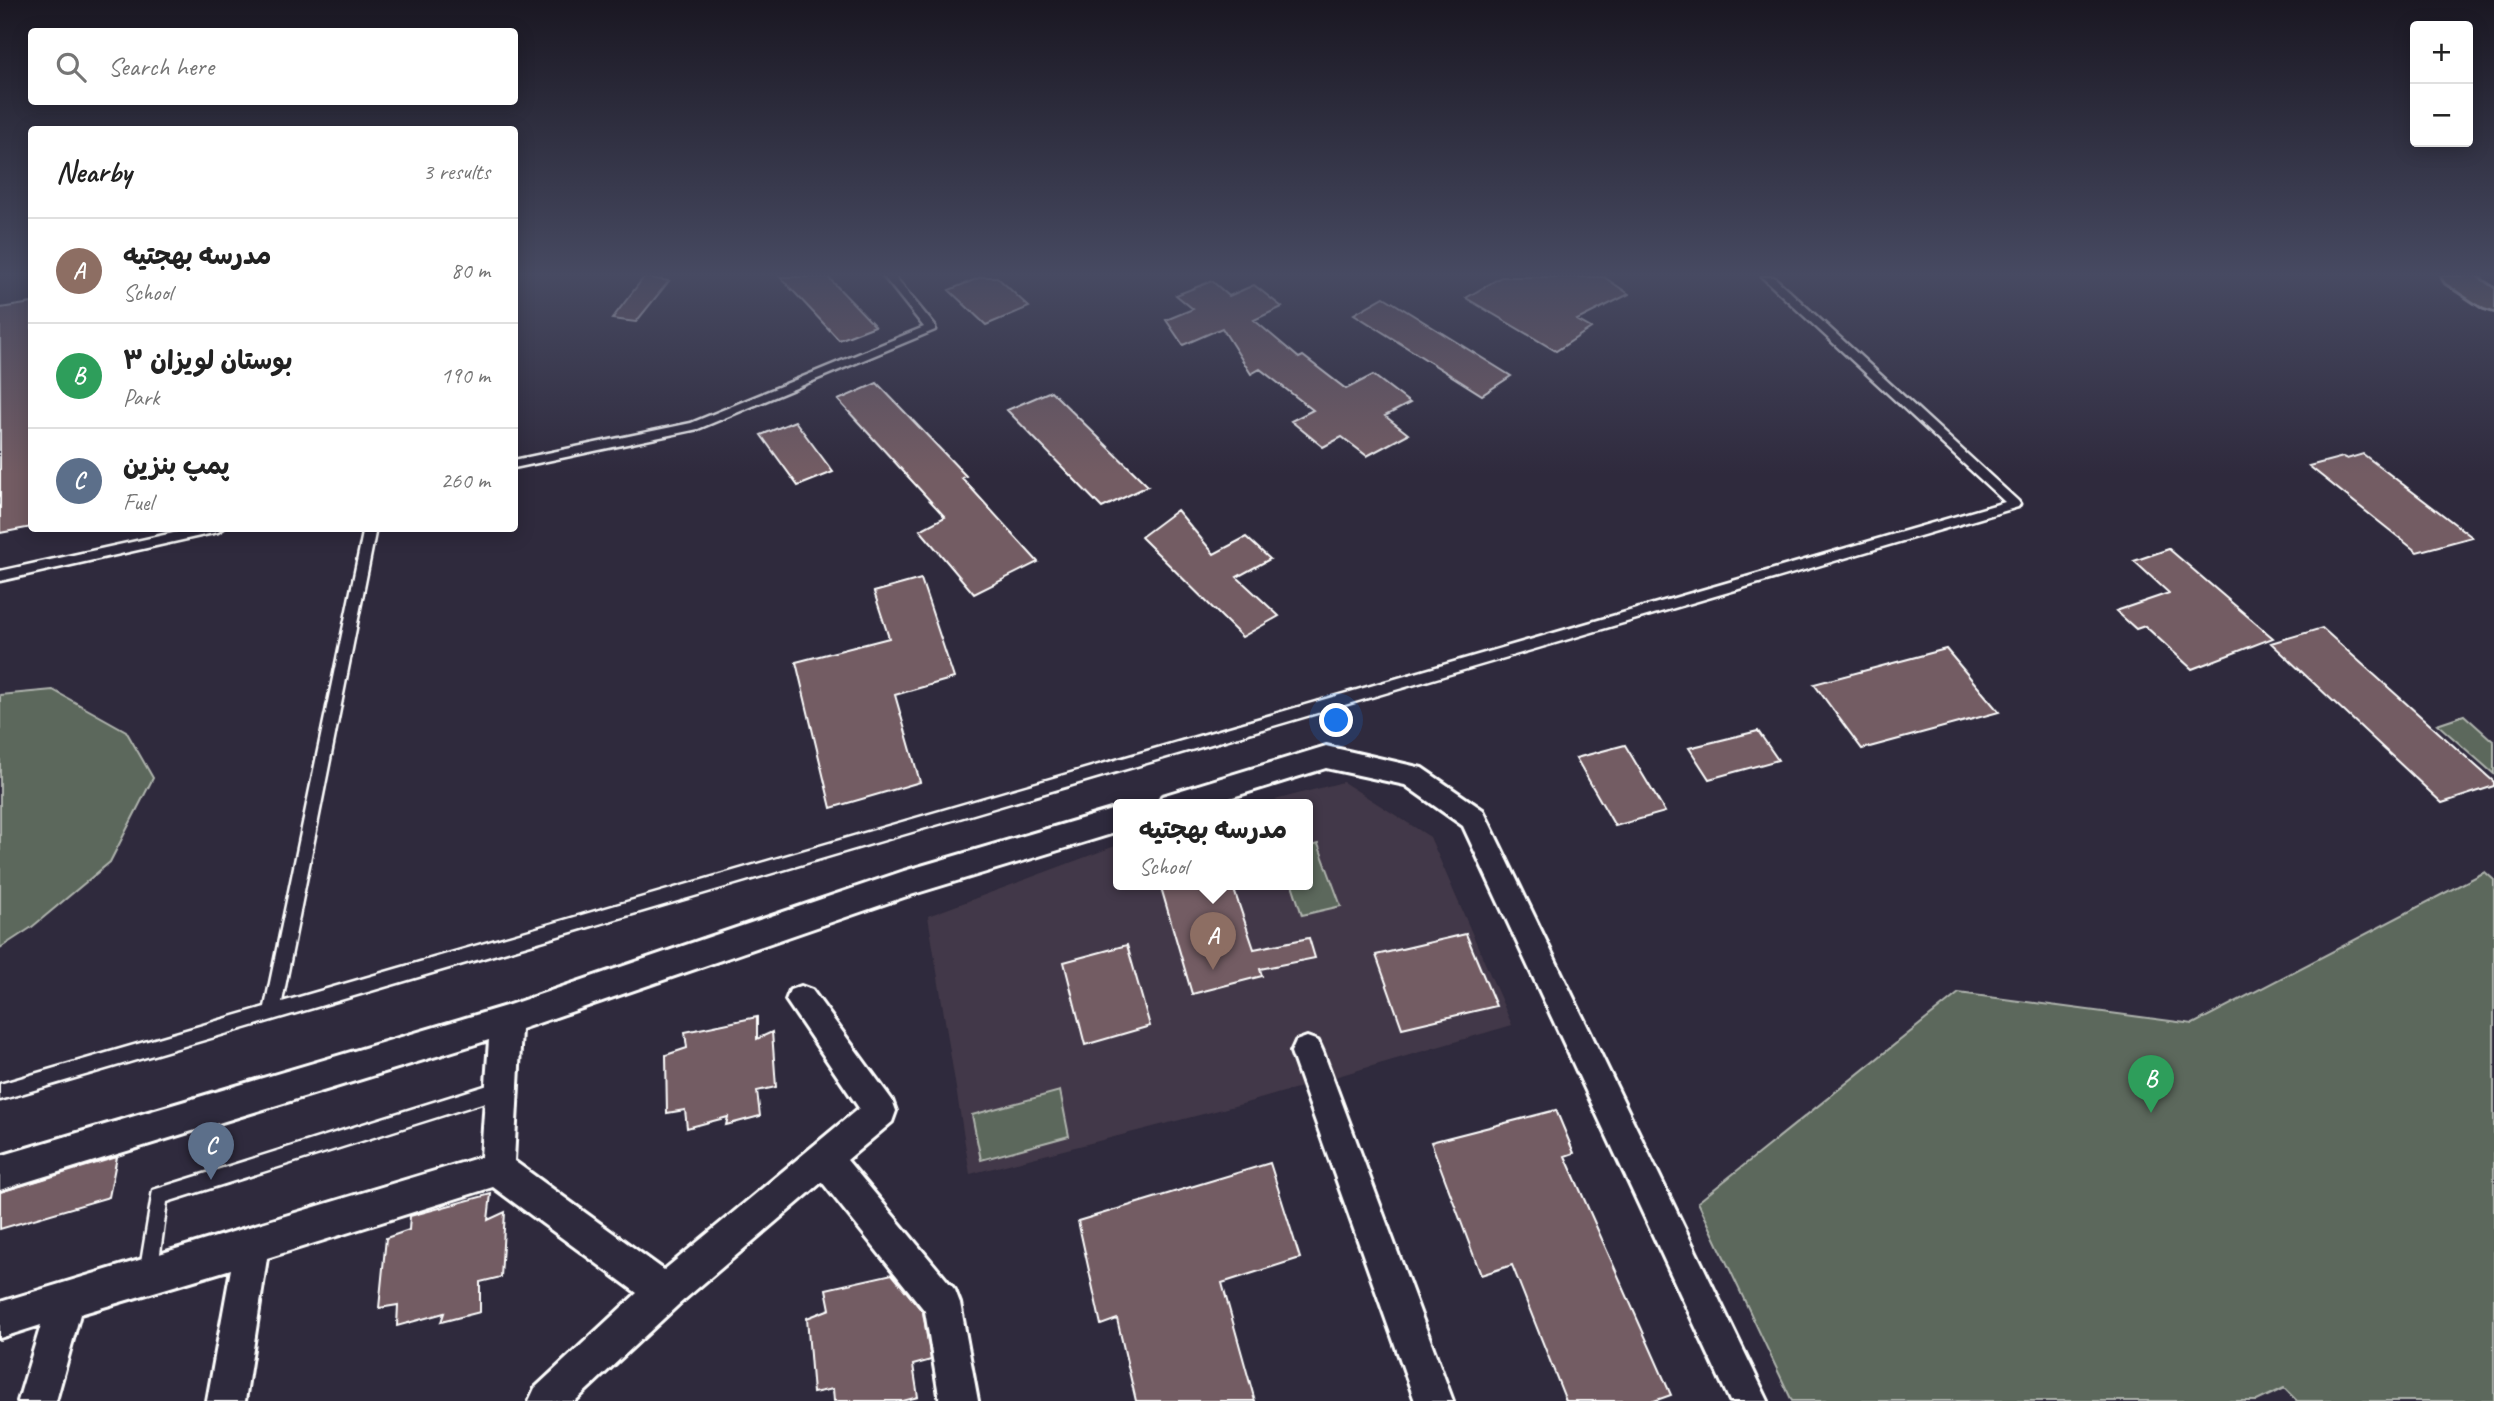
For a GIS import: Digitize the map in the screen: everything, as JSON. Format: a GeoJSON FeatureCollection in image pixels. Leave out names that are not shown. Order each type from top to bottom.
{"type":"FeatureCollection","features":[{"type":"Feature","properties":{"kind":"street"},"geometry":{"type":"LineString","coordinates":[[1188,799],[1326,757],[1412,776],[1473,818],[1749,1401]]}},
{"type":"Feature","properties":{"kind":"street"},"geometry":{"type":"LineString","coordinates":[[0,1172],[506,1020],[904,884],[1113,821]]}},
{"type":"Feature","properties":{"kind":"street"},"geometry":{"type":"LineString","coordinates":[[548,1401],[665,1292],[880,1111],[801,1000]]}},
{"type":"Feature","properties":{"kind":"street"},"geometry":{"type":"LineString","coordinates":[[497,1169],[506,1020]]}},
{"type":"Feature","properties":{"kind":"street"},"geometry":{"type":"LineString","coordinates":[[1307,1052],[1434,1401]]}},
{"type":"Feature","properties":{"kind":"street"},"geometry":{"type":"LineString","coordinates":[[824,1158],[942,1303],[959,1401]]}},
{"type":"Feature","properties":{"kind":"street"},"geometry":{"type":"LineString","coordinates":[[497,1169],[665,1292]]}},
{"type":"Feature","properties":{"kind":"street"},"geometry":{"type":"LineString","coordinates":[[0,1320],[497,1169]]}},
{"type":"Feature","properties":{"kind":"street"},"geometry":{"type":"LineString","coordinates":[[226,1401],[253,1245]]}},
{"type":"Feature","properties":{"kind":"street"},"geometry":{"type":"LineString","coordinates":[[37,1401],[66,1300]]}},
{"type":"Feature","properties":{"kind":"lane"},"geometry":{"type":"LineString","coordinates":[[518,463],[694,426],[896,342]]}},
{"type":"Feature","properties":{"kind":"lane"},"geometry":{"type":"LineString","coordinates":[[0,1092],[2014,504],[1838,342]]}},
{"type":"Feature","properties":{"kind":"lane"},"geometry":{"type":"LineString","coordinates":[[0,576],[200,532]]}},
{"type":"Feature","properties":{"kind":"lane"},"geometry":{"type":"LineString","coordinates":[[272,1013],[369,532]]}},
{"type":"Feature","properties":{"kind":"lane"},"geometry":{"type":"LineString","coordinates":[[148,1277],[159,1196],[503,1088]]}},
{"type":"Feature","properties":{"kind":"shaded area"},"geometry":{"type":"Polygon","coordinates":[[[1343,782],[1430,837],[1512,1025],[1242,1104],[970,1174],[928,916],[1113,847],[1113,890],[1313,890],[1313,799],[1279,799],[1343,782]]]}},
{"type":"Feature","properties":{"kind":"green space"},"geometry":{"type":"Polygon","coordinates":[[[53,690],[126,731],[153,778],[110,862],[32,927],[0,948],[0,695],[53,690]]]}},
{"type":"Feature","properties":{"kind":"green space"},"geometry":{"type":"Polygon","coordinates":[[[2464,715],[2494,742],[2494,774],[2437,724],[2464,715]]]}},
{"type":"Feature","properties":{"kind":"green space"},"geometry":{"type":"Polygon","coordinates":[[[1318,844],[1341,906],[1302,915],[1294,890],[1313,890],[1313,846],[1318,844]]]}},
{"type":"Feature","properties":{"kind":"green space"},"geometry":{"type":"Polygon","coordinates":[[[2485,872],[2494,880],[2494,1401],[2297,1401],[2284,1388],[2257,1401],[1792,1401],[1698,1202],[1959,993],[2193,1024],[2485,872]]]}},
{"type":"Feature","properties":{"kind":"green space"},"geometry":{"type":"Polygon","coordinates":[[[1060,1091],[1069,1136],[981,1160],[972,1115],[1060,1091]]]}},
{"type":"Feature","properties":{"kind":"building"},"geometry":{"type":"Polygon","coordinates":[[[0,342],[28,342],[28,528],[0,533],[0,342]]]}},
{"type":"Feature","properties":{"kind":"building"},"geometry":{"type":"Polygon","coordinates":[[[1231,342],[1281,342],[1346,389],[1373,375],[1410,403],[1385,416],[1408,434],[1367,456],[1342,437],[1323,447],[1291,421],[1313,410],[1260,369],[1251,374],[1231,342]]]}},
{"type":"Feature","properties":{"kind":"building"},"geometry":{"type":"Polygon","coordinates":[[[1399,342],[1457,342],[1511,376],[1482,395],[1399,342]]]}},
{"type":"Feature","properties":{"kind":"building"},"geometry":{"type":"Polygon","coordinates":[[[1541,342],[1569,342],[1556,351],[1541,342]]]}},
{"type":"Feature","properties":{"kind":"building"},"geometry":{"type":"Polygon","coordinates":[[[877,383],[966,476],[962,478],[1038,562],[974,594],[920,530],[945,517],[838,400],[877,383]]]}},
{"type":"Feature","properties":{"kind":"building"},"geometry":{"type":"Polygon","coordinates":[[[1051,391],[1148,486],[1102,508],[1007,410],[1051,391]]]}},
{"type":"Feature","properties":{"kind":"building"},"geometry":{"type":"Polygon","coordinates":[[[795,421],[833,472],[798,486],[761,435],[795,421]]]}},
{"type":"Feature","properties":{"kind":"building"},"geometry":{"type":"Polygon","coordinates":[[[2363,454],[2472,537],[2417,552],[2309,466],[2363,454]]]}},
{"type":"Feature","properties":{"kind":"building"},"geometry":{"type":"Polygon","coordinates":[[[1177,510],[1214,554],[1246,537],[1270,559],[1237,577],[1279,616],[1242,637],[1141,537],[1177,510]]]}},
{"type":"Feature","properties":{"kind":"building"},"geometry":{"type":"Polygon","coordinates":[[[2169,549],[2273,638],[2192,669],[2145,626],[2136,629],[2116,611],[2169,593],[2134,561],[2169,549]]]}},
{"type":"Feature","properties":{"kind":"building"},"geometry":{"type":"Polygon","coordinates":[[[921,579],[954,678],[895,695],[920,782],[831,808],[796,662],[889,638],[874,592],[921,579]]]}},
{"type":"Feature","properties":{"kind":"building"},"geometry":{"type":"Polygon","coordinates":[[[2322,628],[2494,782],[2494,786],[2442,803],[2271,643],[2322,628]]]}},
{"type":"Feature","properties":{"kind":"building"},"geometry":{"type":"Polygon","coordinates":[[[1946,649],[1999,712],[1862,749],[1814,684],[1946,649]]]}},
{"type":"Feature","properties":{"kind":"building"},"geometry":{"type":"Polygon","coordinates":[[[1758,731],[1778,760],[1709,779],[1689,748],[1758,731]]]}},
{"type":"Feature","properties":{"kind":"building"},"geometry":{"type":"Polygon","coordinates":[[[1625,745],[1665,812],[1615,826],[1576,758],[1625,745]]]}},
{"type":"Feature","properties":{"kind":"building"},"geometry":{"type":"Polygon","coordinates":[[[1162,890],[1234,890],[1254,949],[1309,938],[1315,958],[1260,969],[1262,976],[1192,994],[1162,890]]]}},
{"type":"Feature","properties":{"kind":"building"},"geometry":{"type":"Polygon","coordinates":[[[1466,934],[1496,1006],[1402,1028],[1376,955],[1466,934]]]}},
{"type":"Feature","properties":{"kind":"building"},"geometry":{"type":"Polygon","coordinates":[[[1127,945],[1150,1026],[1085,1045],[1064,962],[1127,945]]]}},
{"type":"Feature","properties":{"kind":"building"},"geometry":{"type":"Polygon","coordinates":[[[757,1017],[757,1039],[772,1032],[776,1087],[757,1091],[760,1116],[726,1125],[728,1117],[687,1128],[685,1110],[667,1113],[666,1055],[687,1048],[685,1032],[757,1017]]]}},
{"type":"Feature","properties":{"kind":"building"},"geometry":{"type":"Polygon","coordinates":[[[1556,1110],[1574,1153],[1565,1156],[1671,1395],[1654,1401],[1566,1401],[1512,1265],[1481,1275],[1431,1142],[1556,1110]]]}},
{"type":"Feature","properties":{"kind":"building"},"geometry":{"type":"Polygon","coordinates":[[[117,1157],[109,1197],[0,1229],[0,1192],[117,1157]]]}},
{"type":"Feature","properties":{"kind":"building"},"geometry":{"type":"Polygon","coordinates":[[[1270,1163],[1300,1258],[1222,1283],[1255,1401],[1136,1401],[1117,1319],[1101,1325],[1078,1221],[1270,1163]]]}},
{"type":"Feature","properties":{"kind":"building"},"geometry":{"type":"Polygon","coordinates":[[[491,1194],[488,1220],[505,1212],[501,1277],[480,1282],[480,1312],[441,1322],[444,1313],[397,1326],[398,1305],[379,1308],[386,1238],[409,1230],[410,1216],[491,1194]]]}},
{"type":"Feature","properties":{"kind":"building"},"geometry":{"type":"Polygon","coordinates":[[[892,1274],[923,1312],[931,1360],[913,1365],[918,1397],[903,1401],[834,1401],[833,1389],[813,1393],[807,1318],[830,1309],[826,1289],[892,1274]]]}},
{"type":"Feature","properties":{"kind":"place","name":"مدرسه بهجتیه"},"geometry":{"type":"Point","coordinates":[1213,970]}},
{"type":"Feature","properties":{"kind":"place","name":"بوستان لویزان ۳"},"geometry":{"type":"Point","coordinates":[2151,1113]}},
{"type":"Feature","properties":{"kind":"place","name":"پمپ بنزین"},"geometry":{"type":"Point","coordinates":[211,1180]}}]}
